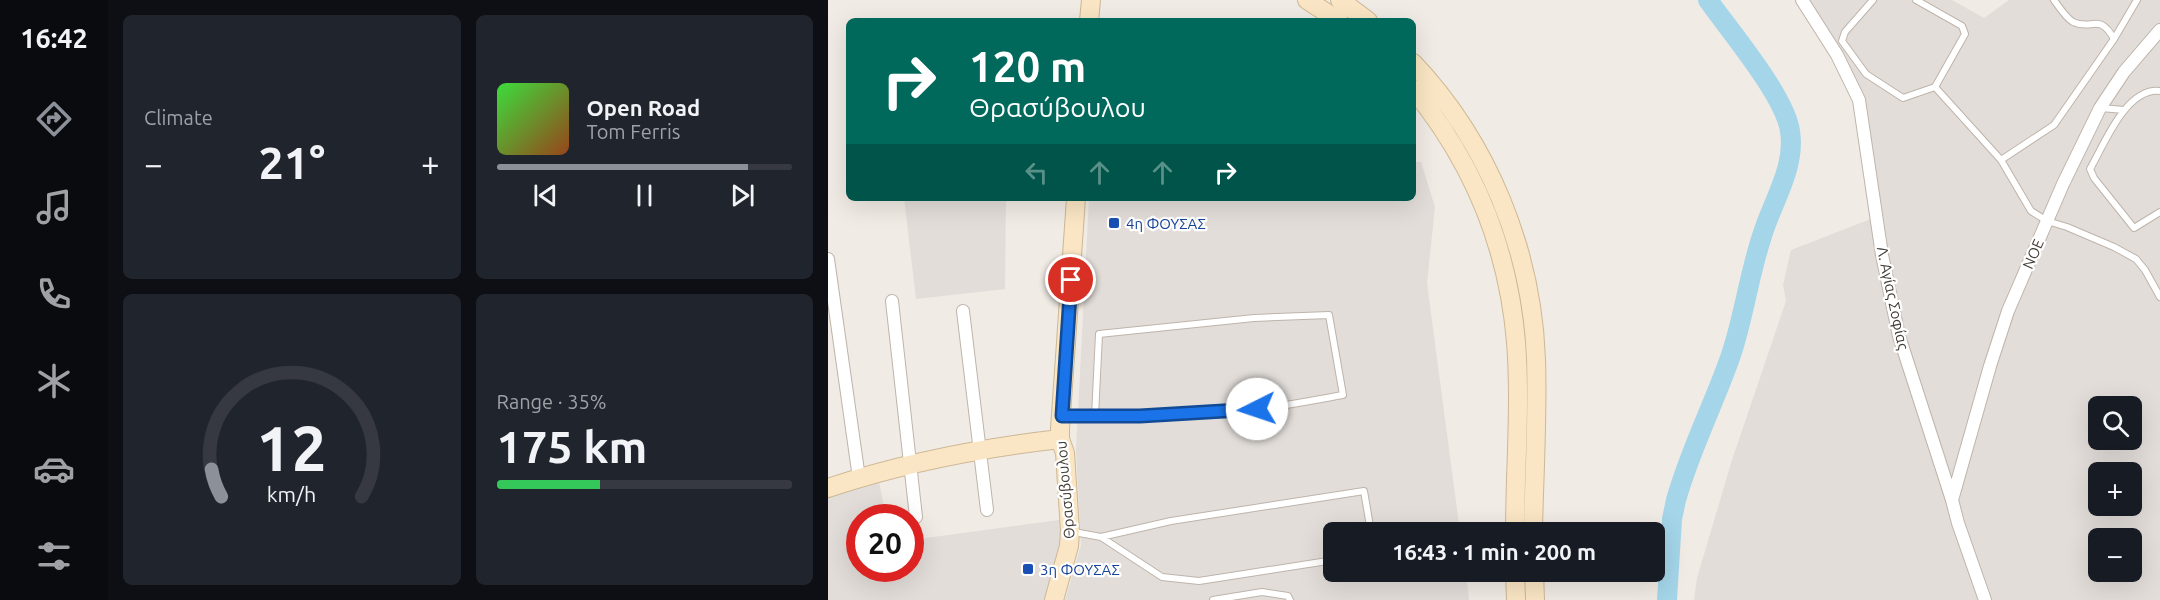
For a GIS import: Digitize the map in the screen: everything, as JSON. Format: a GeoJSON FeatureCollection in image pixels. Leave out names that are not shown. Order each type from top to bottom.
{"type":"FeatureCollection","features":[{"type":"Feature","properties":{"kind":"street"},"geometry":{"type":"LineString","coordinates":[[1089,18],[1091,0]]}},
{"type":"Feature","properties":{"kind":"street"},"geometry":{"type":"LineString","coordinates":[[1307,0],[1334,18]]}},
{"type":"Feature","properties":{"kind":"street"},"geometry":{"type":"LineString","coordinates":[[1340,0],[1364,18]]}},
{"type":"Feature","properties":{"kind":"street","name":"Λ. Αγίας Σοφίας"},"geometry":{"type":"LineString","coordinates":[[1802,0],[1837,55],[1859,100],[1882,255],[1899,336],[1958,523],[1985,600]]}},
{"type":"Feature","properties":{"kind":"street","name":"NOE"},"geometry":{"type":"LineString","coordinates":[[1952,500],[2008,311],[2047,221],[2100,108],[2124,72],[2160,30]]}},
{"type":"Feature","properties":{"kind":"street"},"geometry":{"type":"LineString","coordinates":[[1416,67],[1453,111],[1474,144],[1502,200],[1518,246],[1533,321],[1536,360],[1533,522]]}},
{"type":"Feature","properties":{"kind":"street"},"geometry":{"type":"LineString","coordinates":[[1416,93],[1456,149],[1474,183],[1492,225],[1504,265],[1512,300],[1518,374],[1515,522]]}},
{"type":"Feature","properties":{"kind":"street","name":"Θρασύβουλου"},"geometry":{"type":"LineString","coordinates":[[1054,600],[1070,546],[1065,453],[1060,439],[1076,201]]}},
{"type":"Feature","properties":{"kind":"street"},"geometry":{"type":"LineString","coordinates":[[828,259],[859,478]]}},
{"type":"Feature","properties":{"kind":"street"},"geometry":{"type":"LineString","coordinates":[[892,302],[914,504]]}},
{"type":"Feature","properties":{"kind":"street"},"geometry":{"type":"LineString","coordinates":[[963,311],[987,510]]}},
{"type":"Feature","properties":{"kind":"street"},"geometry":{"type":"LineString","coordinates":[[828,488],[910,465],[980,450],[1060,439]]}},
{"type":"Feature","properties":{"kind":"street"},"geometry":{"type":"LineString","coordinates":[[1515,582],[1516,600]]}},
{"type":"Feature","properties":{"kind":"street"},"geometry":{"type":"LineString","coordinates":[[1534,582],[1535,600]]}},
{"type":"Feature","properties":{"kind":"lane"},"geometry":{"type":"LineString","coordinates":[[1873,0],[1845,32],[1842,41],[1866,74],[1904,98],[1935,87],[1965,34],[1962,26],[1916,0]]}},
{"type":"Feature","properties":{"kind":"lane"},"geometry":{"type":"LineString","coordinates":[[2054,0],[2072,21],[2081,24],[2097,22],[2108,29],[2114,39]]}},
{"type":"Feature","properties":{"kind":"lane"},"geometry":{"type":"LineString","coordinates":[[2001,160],[2054,124],[2114,39],[2137,0]]}},
{"type":"Feature","properties":{"kind":"lane"},"geometry":{"type":"LineString","coordinates":[[1935,87],[2001,160],[2031,211],[2047,221],[2114,247],[2136,260],[2145,270],[2160,297]]}},
{"type":"Feature","properties":{"kind":"lane"},"geometry":{"type":"LineString","coordinates":[[2160,91],[2145,92],[2136,97],[2124,110],[2090,169],[2094,178],[2134,228],[2160,212]]}},
{"type":"Feature","properties":{"kind":"lane"},"geometry":{"type":"LineString","coordinates":[[2100,108],[2124,110]]}},
{"type":"Feature","properties":{"kind":"lane"},"geometry":{"type":"LineString","coordinates":[[1062,416],[1095,416],[1140,416],[1257,409],[1344,395],[1329,315],[1254,318],[1099,334],[1095,416]]}},
{"type":"Feature","properties":{"kind":"lane"},"geometry":{"type":"LineString","coordinates":[[1101,537],[1171,521],[1364,490],[1369,522]]}},
{"type":"Feature","properties":{"kind":"lane"},"geometry":{"type":"LineString","coordinates":[[1070,531],[1101,537],[1162,577],[1199,580],[1323,562]]}},
{"type":"Feature","properties":{"kind":"lane"},"geometry":{"type":"LineString","coordinates":[[1213,600],[1262,592],[1288,596],[1290,600]]}},
{"type":"Feature","properties":{"kind":"shaded area"},"geometry":{"type":"Polygon","coordinates":[[[1808,0],[1952,0],[1984,18],[2009,0],[2160,0],[2160,600],[1694,600],[1697,578],[1732,460],[1786,301],[1783,285],[1791,250],[1881,215],[1864,101],[1808,0]]]}},
{"type":"Feature","properties":{"kind":"shaded area"},"geometry":{"type":"Polygon","coordinates":[[[1416,162],[1421,162],[1435,207],[1427,283],[1459,522],[1323,522],[1323,582],[1467,582],[1469,600],[1065,600],[1081,545],[1076,451],[1089,201],[1416,201],[1416,162]]]}},
{"type":"Feature","properties":{"kind":"shaded area"},"geometry":{"type":"Polygon","coordinates":[[[904,201],[1006,201],[1005,289],[916,299],[904,201]]]}},
{"type":"Feature","properties":{"kind":"shaded area"},"geometry":{"type":"Polygon","coordinates":[[[879,482],[883,504],[846,504],[846,582],[924,582],[924,538],[1066,519],[1064,545],[1045,600],[828,600],[828,497],[879,482]]]}},
{"type":"Feature","properties":{"kind":"waterway"},"geometry":{"type":"LineString","coordinates":[[1667,600],[1672,519],[1676,500],[1688,463],[1731,355],[1757,251],[1782,185],[1790,158],[1791,145],[1786,117],[1768,82],[1708,0]]}},
{"type":"Feature","properties":{"kind":"place","name":"4η ΦΟΥΣΑΣ"},"geometry":{"type":"Point","coordinates":[1114,223]}},
{"type":"Feature","properties":{"kind":"place","name":"3η ΦΟΥΣΑΣ"},"geometry":{"type":"Point","coordinates":[1028,569]}},
{"type":"Feature","properties":{"kind":"route"},"geometry":{"type":"LineString","coordinates":[[1071,280],[1062,416],[1140,416],[1257,409]]}}]}
